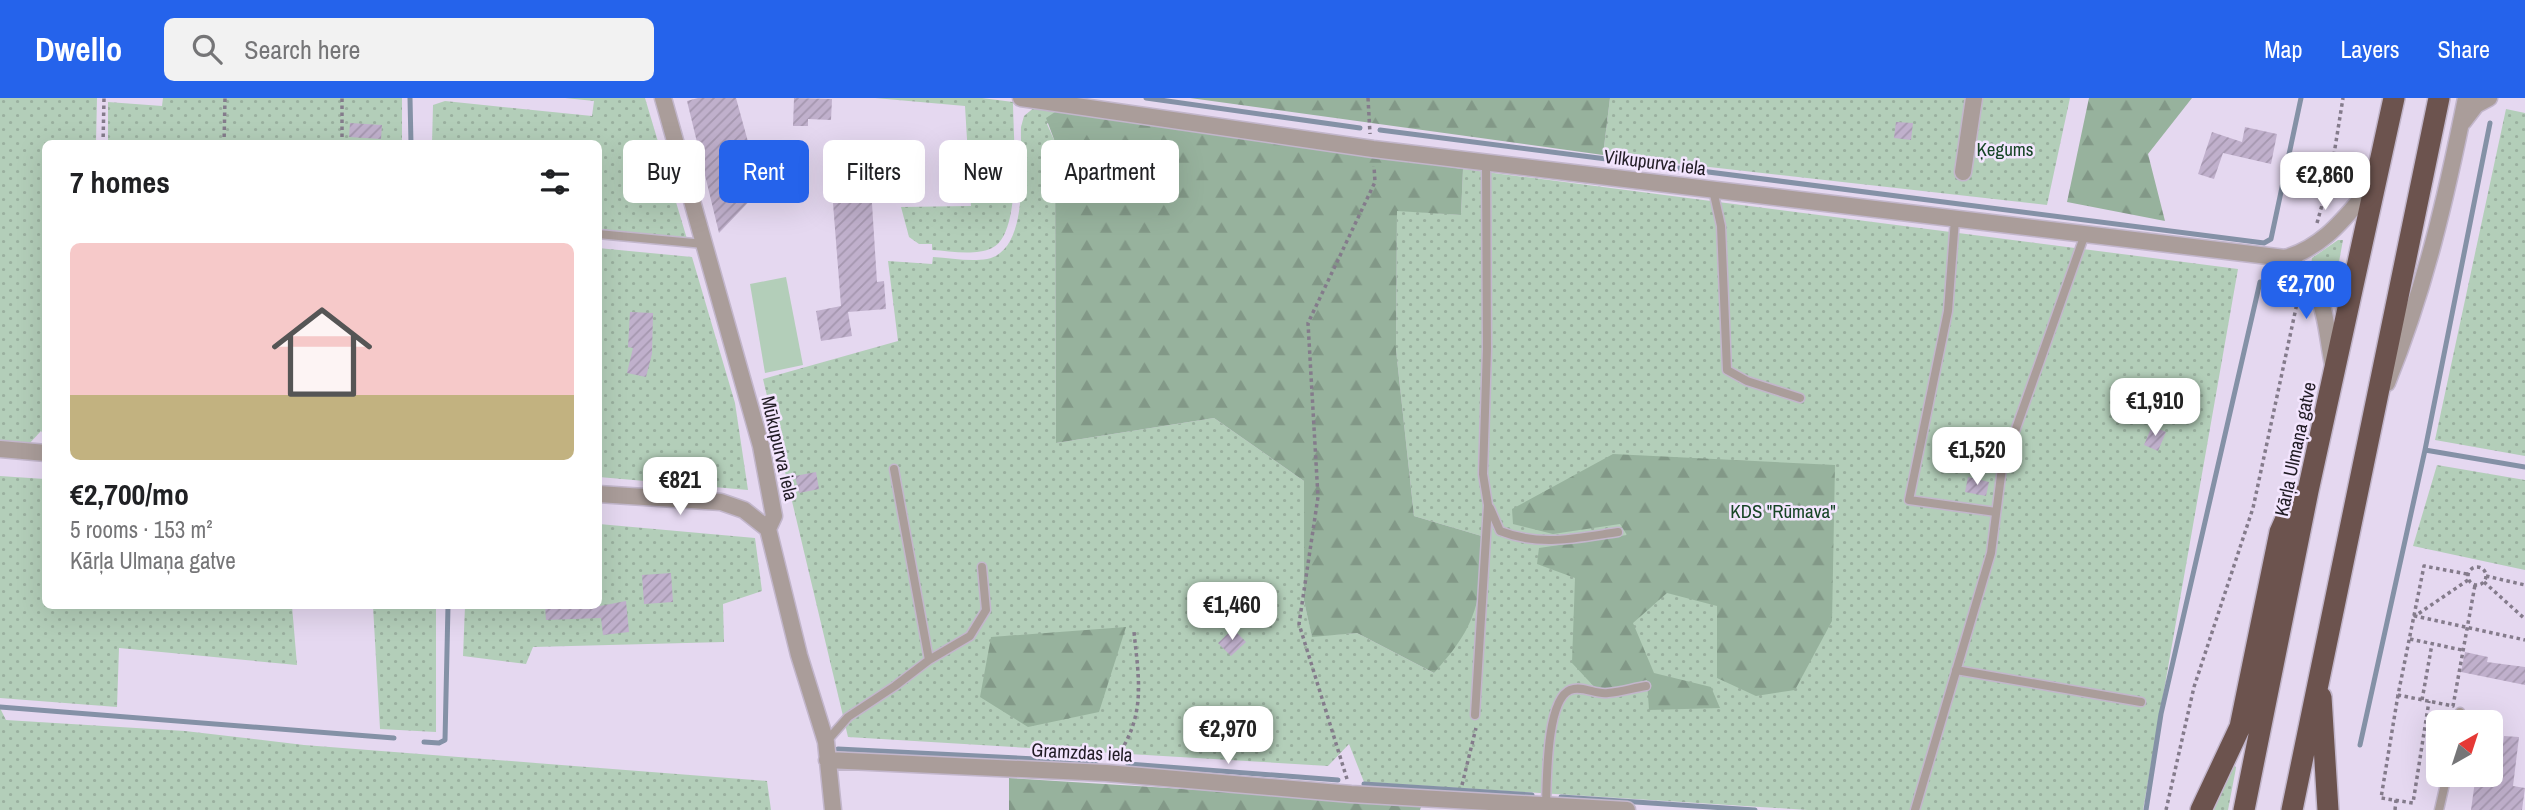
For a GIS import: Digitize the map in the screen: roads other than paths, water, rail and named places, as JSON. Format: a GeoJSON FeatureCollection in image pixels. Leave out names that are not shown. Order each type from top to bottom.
{"type":"FeatureCollection","features":[{"type":"Feature","properties":{"kind":"highway","name":"Kārļa Ulmaņa gatve"},"geometry":{"type":"LineString","coordinates":[[2244,810],[2308,491],[2393,98]]}},
{"type":"Feature","properties":{"kind":"highway"},"geometry":{"type":"LineString","coordinates":[[2292,810],[2439,98]]}},
{"type":"Feature","properties":{"kind":"highway"},"geometry":{"type":"LineString","coordinates":[[2201,810],[2240,727],[2280,532],[2292,505],[2308,491]]}},
{"type":"Feature","properties":{"kind":"highway"},"geometry":{"type":"LineString","coordinates":[[2319,674],[2328,810]]}},
{"type":"Feature","properties":{"kind":"street","name":"Mūkupurva iela"},"geometry":{"type":"LineString","coordinates":[[663,98],[761,446],[774,516],[768,529],[799,655],[825,742],[834,810]]}},
{"type":"Feature","properties":{"kind":"street","name":"Vilkupurva iela"},"geometry":{"type":"LineString","coordinates":[[1021,98],[1371,143],[1486,162],[2285,258]]}},
{"type":"Feature","properties":{"kind":"street"},"geometry":{"type":"LineString","coordinates":[[1963,172],[1974,98]]}},
{"type":"Feature","properties":{"kind":"street"},"geometry":{"type":"LineString","coordinates":[[2373,418],[2423,289],[2442,219],[2466,98]]}},
{"type":"Feature","properties":{"kind":"street"},"geometry":{"type":"LineString","coordinates":[[2460,127],[2469,111],[2489,98]]}},
{"type":"Feature","properties":{"kind":"street"},"geometry":{"type":"LineString","coordinates":[[2285,258],[2309,251],[2330,233],[2375,183]]}},
{"type":"Feature","properties":{"kind":"street"},"geometry":{"type":"LineString","coordinates":[[2285,258],[2304,269],[2319,292],[2335,374]]}},
{"type":"Feature","properties":{"kind":"street"},"geometry":{"type":"LineString","coordinates":[[0,450],[42,453]]}},
{"type":"Feature","properties":{"kind":"street"},"geometry":{"type":"LineString","coordinates":[[602,494],[721,502],[744,509],[768,529]]}},
{"type":"Feature","properties":{"kind":"street","name":"Gramzdas iela"},"geometry":{"type":"LineString","coordinates":[[827,760],[1106,773],[1351,794],[1627,810]]}},
{"type":"Feature","properties":{"kind":"lane"},"geometry":{"type":"LineString","coordinates":[[1475,715],[1488,505],[1483,474],[1487,349],[1486,162]]}},
{"type":"Feature","properties":{"kind":"lane"},"geometry":{"type":"LineString","coordinates":[[1713,190],[1721,226],[1727,370],[1747,381],[1800,398]]}},
{"type":"Feature","properties":{"kind":"lane"},"geometry":{"type":"LineString","coordinates":[[1955,219],[1948,311],[1909,500],[1996,512]]}},
{"type":"Feature","properties":{"kind":"lane"},"geometry":{"type":"LineString","coordinates":[[602,234],[704,244]]}},
{"type":"Feature","properties":{"kind":"lane"},"geometry":{"type":"LineString","coordinates":[[1915,810],[1956,670],[1971,630],[1991,553],[2003,468],[2085,234]]}},
{"type":"Feature","properties":{"kind":"lane"},"geometry":{"type":"LineString","coordinates":[[894,469],[929,660]]}},
{"type":"Feature","properties":{"kind":"lane"},"geometry":{"type":"LineString","coordinates":[[1488,505],[1500,531],[1513,536],[1549,542],[1618,532]]}},
{"type":"Feature","properties":{"kind":"lane"},"geometry":{"type":"LineString","coordinates":[[825,742],[848,717],[895,687],[929,660],[962,643],[977,628],[986,610],[982,567]]}},
{"type":"Feature","properties":{"kind":"lane"},"geometry":{"type":"LineString","coordinates":[[1956,670],[2141,702]]}},
{"type":"Feature","properties":{"kind":"lane"},"geometry":{"type":"LineString","coordinates":[[1546,805],[1548,757],[1556,706],[1562,696],[1570,690],[1581,689],[1605,694],[1646,686]]}},
{"type":"Feature","properties":{"kind":"lane"},"geometry":{"type":"LineString","coordinates":[[2439,810],[2444,788]]}},
{"type":"Feature","properties":{"kind":"waterway"},"geometry":{"type":"LineString","coordinates":[[410,98],[411,140]]}},
{"type":"Feature","properties":{"kind":"waterway"},"geometry":{"type":"LineString","coordinates":[[1146,98],[1360,128]]}},
{"type":"Feature","properties":{"kind":"waterway"},"geometry":{"type":"LineString","coordinates":[[1380,130],[2264,243],[2271,239],[2301,98]]}},
{"type":"Feature","properties":{"kind":"waterway"},"geometry":{"type":"LineString","coordinates":[[2360,745],[2425,450],[2490,123]]}},
{"type":"Feature","properties":{"kind":"waterway"},"geometry":{"type":"LineString","coordinates":[[2146,810],[2161,714],[2260,282]]}},
{"type":"Feature","properties":{"kind":"waterway"},"geometry":{"type":"LineString","coordinates":[[2425,450],[2525,467]]}},
{"type":"Feature","properties":{"kind":"waterway"},"geometry":{"type":"LineString","coordinates":[[424,742],[439,743],[445,740],[448,609]]}},
{"type":"Feature","properties":{"kind":"waterway"},"geometry":{"type":"LineString","coordinates":[[0,707],[394,738]]}},
{"type":"Feature","properties":{"kind":"waterway"},"geometry":{"type":"LineString","coordinates":[[838,749],[1096,762]]}},
{"type":"Feature","properties":{"kind":"waterway"},"geometry":{"type":"LineString","coordinates":[[1128,764],[1338,780]]}},
{"type":"Feature","properties":{"kind":"waterway"},"geometry":{"type":"LineString","coordinates":[[1364,784],[1532,795]]}},
{"type":"Feature","properties":{"kind":"waterway"},"geometry":{"type":"LineString","coordinates":[[1561,797],[1755,810]]}},
{"type":"Feature","properties":{"kind":"park label","name":"Ķegums"},"geometry":{"type":"Point","coordinates":[2005,149]}},
{"type":"Feature","properties":{"kind":"park label","name":"KDS \"Rūmava\""},"geometry":{"type":"Point","coordinates":[1783,511]}}]}
